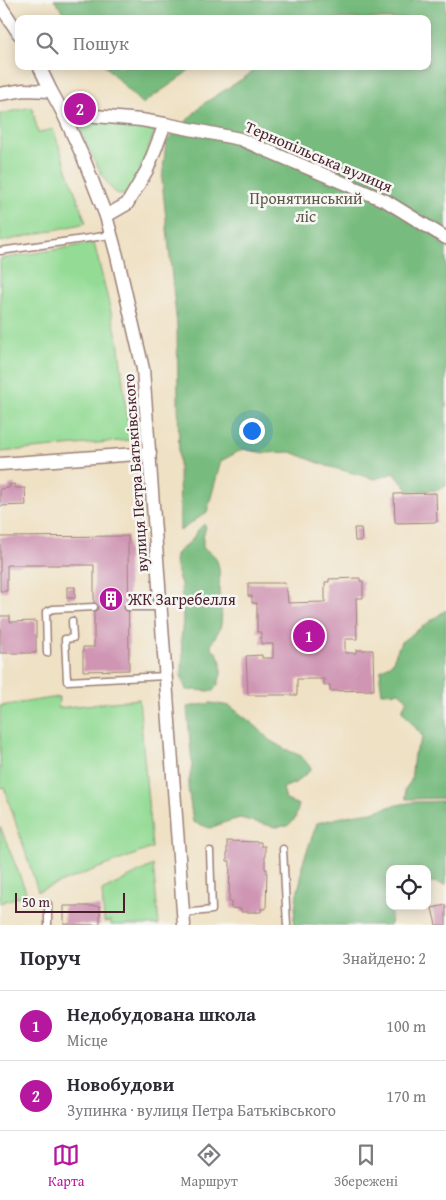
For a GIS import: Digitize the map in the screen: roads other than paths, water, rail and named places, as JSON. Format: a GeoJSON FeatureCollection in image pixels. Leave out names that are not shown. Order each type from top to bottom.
{"type":"FeatureCollection","features":[{"type":"Feature","properties":{"kind":"street"},"geometry":{"type":"LineString","coordinates":[[0,5],[15,28]]}},
{"type":"Feature","properties":{"kind":"street","name":"вулиця Петра Батьківського"},"geometry":{"type":"LineString","coordinates":[[41,70],[62,111],[106,216],[144,369],[183,919]]}},
{"type":"Feature","properties":{"kind":"street"},"geometry":{"type":"LineString","coordinates":[[0,94],[24,90],[51,91]]}},
{"type":"Feature","properties":{"kind":"street","name":"Тернопільська вулиця"},"geometry":{"type":"LineString","coordinates":[[62,111],[141,120],[240,139],[386,201],[446,238]]}},
{"type":"Feature","properties":{"kind":"street"},"geometry":{"type":"LineString","coordinates":[[106,216],[127,204],[147,170],[165,124]]}},
{"type":"Feature","properties":{"kind":"street"},"geometry":{"type":"LineString","coordinates":[[0,464],[150,452]]}},
{"type":"Feature","properties":{"kind":"lane"},"geometry":{"type":"LineString","coordinates":[[0,251],[111,235]]}},
{"type":"Feature","properties":{"kind":"lane"},"geometry":{"type":"LineString","coordinates":[[47,653],[46,612],[53,609],[94,607]]}},
{"type":"Feature","properties":{"kind":"lane"},"geometry":{"type":"LineString","coordinates":[[128,607],[161,607]]}},
{"type":"Feature","properties":{"kind":"lane"},"geometry":{"type":"LineString","coordinates":[[72,621],[72,638],[65,639],[67,682],[166,676]]}},
{"type":"Feature","properties":{"kind":"lane"},"geometry":{"type":"LineString","coordinates":[[283,849],[287,925]]}},
{"type":"Feature","properties":{"kind":"lane"},"geometry":{"type":"LineString","coordinates":[[183,919],[212,910],[210,851]]}},
{"type":"Feature","properties":{"kind":"lane"},"geometry":{"type":"LineString","coordinates":[[48,904],[48,925]]}},
{"type":"Feature","properties":{"kind":"place","name":"Новобудови"},"geometry":{"type":"Point","coordinates":[80,109]}},
{"type":"Feature","properties":{"kind":"place","name":"ЖК Загребелля"},"geometry":{"type":"Point","coordinates":[111,599]}},
{"type":"Feature","properties":{"kind":"place","name":"Недобудована школа"},"geometry":{"type":"Point","coordinates":[309,636]}},
{"type":"Feature","properties":{"kind":"park label","name":"Пронятинський ліс"},"geometry":{"type":"Point","coordinates":[306,207]}}]}
